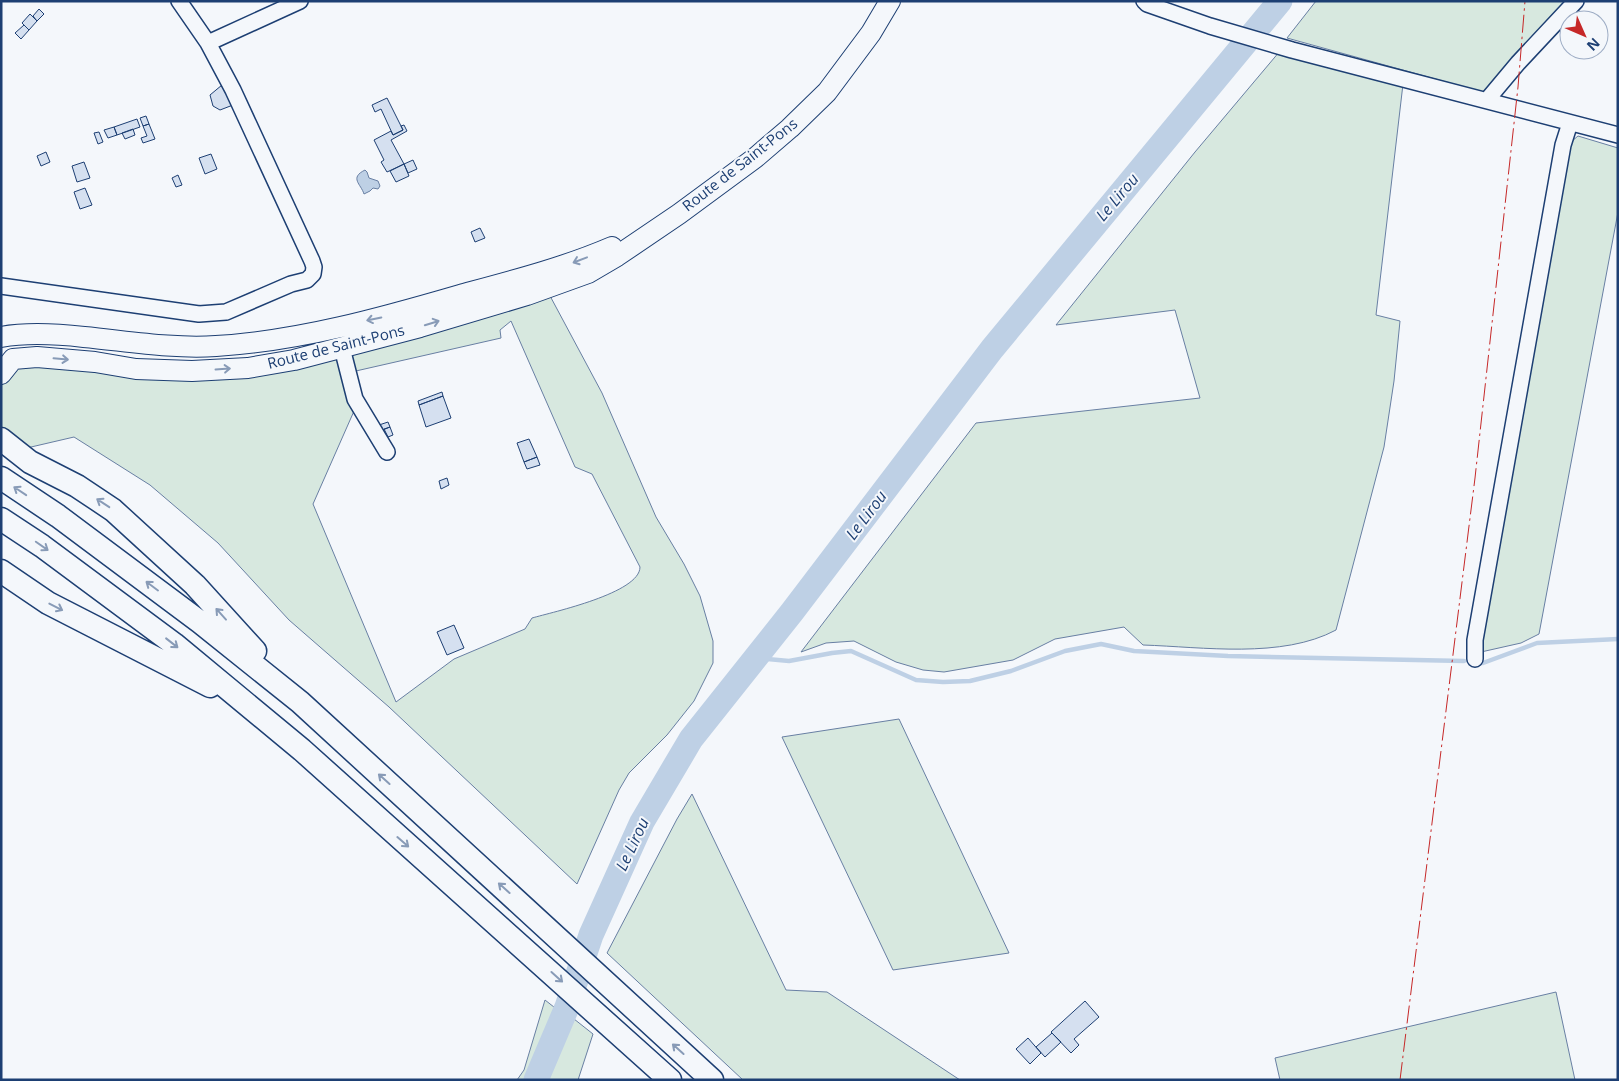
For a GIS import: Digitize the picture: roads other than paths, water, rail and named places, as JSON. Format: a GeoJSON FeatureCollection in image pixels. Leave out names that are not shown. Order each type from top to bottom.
{"type":"FeatureCollection","features":[{"type":"Feature","properties":{"kind":"highway"},"geometry":{"type":"LineString","coordinates":[[1,438],[30,462],[77,486],[113,510],[195,585],[300,702]]}},
{"type":"Feature","properties":{"kind":"highway"},"geometry":{"type":"LineString","coordinates":[[1,478],[58,516],[200,622],[300,702],[712,1080]]}},
{"type":"Feature","properties":{"kind":"highway"},"geometry":{"type":"LineString","coordinates":[[1,519],[42,546],[174,644],[302,750],[670,1080]]}},
{"type":"Feature","properties":{"kind":"highway"},"geometry":{"type":"LineString","coordinates":[[1,571],[48,603],[224,693],[302,750]]}},
{"type":"Feature","properties":{"kind":"main road","name":"Route de Saint-Pons"},"geometry":{"type":"LineString","coordinates":[[1,374],[13,359],[37,357],[95,362],[136,369],[192,371],[248,368],[294,360],[342,348],[527,295],[588,273],[658,228],[755,158],[790,128],[827,92],[865,41],[890,1]]}},
{"type":"Feature","properties":{"kind":"main road","name":"Route de Saint-Pons"},"geometry":{"type":"LineString","coordinates":[[1,337],[18,334],[61,335],[158,344],[215,346],[276,340],[383,317],[562,267],[658,228]]}},
{"type":"Feature","properties":{"kind":"street"},"geometry":{"type":"LineString","coordinates":[[1,286],[199,314],[226,312],[291,284],[307,280],[313,274],[314,267],[312,261],[233,90],[208,43],[179,1]]}},
{"type":"Feature","properties":{"kind":"street"},"geometry":{"type":"LineString","coordinates":[[208,43],[300,1]]}},
{"type":"Feature","properties":{"kind":"street"},"geometry":{"type":"LineString","coordinates":[[1144,1],[1210,26],[1292,50],[1618,135]]}},
{"type":"Feature","properties":{"kind":"street"},"geometry":{"type":"LineString","coordinates":[[1487,100],[1518,63],[1576,1]]}},
{"type":"Feature","properties":{"kind":"street"},"geometry":{"type":"LineString","coordinates":[[1475,659],[1475,640],[1563,145],[1570,123]]}},
{"type":"Feature","properties":{"kind":"street"},"geometry":{"type":"LineString","coordinates":[[342,348],[355,399],[387,452]]}},
{"type":"Feature","properties":{"kind":"water"},"geometry":{"type":"Polygon","coordinates":[[[365,170],[369,178],[378,181],[380,186],[378,189],[373,188],[364,194],[357,178],[365,170]]]}},
{"type":"Feature","properties":{"kind":"waterway","name":"Le Lirou"},"geometry":{"type":"LineString","coordinates":[[536,1080],[567,1007],[591,935],[642,822],[691,739],[792,612],[992,349],[1280,1]]}},
{"type":"Feature","properties":{"kind":"waterway"},"geometry":{"type":"LineString","coordinates":[[1483,663],[1537,643],[1618,639]]}},
{"type":"Feature","properties":{"kind":"waterway"},"geometry":{"type":"LineString","coordinates":[[756,658],[789,661],[851,651],[916,680],[943,682],[970,681],[1011,671],[1065,651],[1101,644],[1134,651],[1228,656],[1464,661]]}}]}
